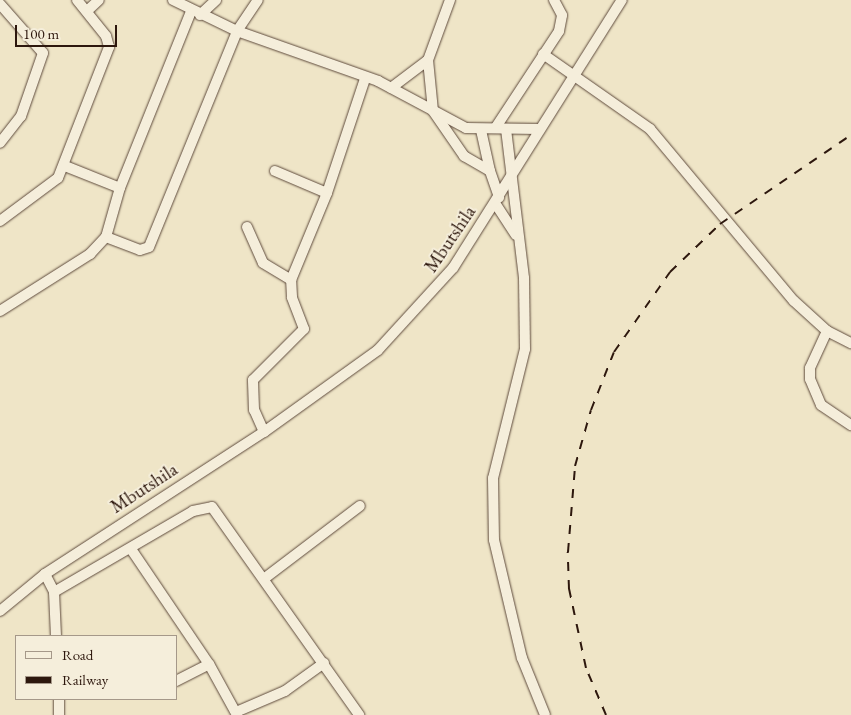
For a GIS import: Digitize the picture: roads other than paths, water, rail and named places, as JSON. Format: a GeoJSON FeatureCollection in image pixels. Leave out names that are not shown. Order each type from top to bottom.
{"type":"FeatureCollection","features":[{"type":"Feature","properties":{"kind":"street"},"geometry":{"type":"LineString","coordinates":[[0,221],[52,184],[65,166],[109,47],[106,36],[77,0]]}},
{"type":"Feature","properties":{"kind":"street"},"geometry":{"type":"LineString","coordinates":[[87,11],[99,0]]}},
{"type":"Feature","properties":{"kind":"street"},"geometry":{"type":"LineString","coordinates":[[173,0],[195,13],[237,31],[391,88],[466,128],[481,130],[501,128],[539,129]]}},
{"type":"Feature","properties":{"kind":"street"},"geometry":{"type":"LineString","coordinates":[[0,311],[90,254],[106,237],[120,188],[195,13],[216,0]]}},
{"type":"Feature","properties":{"kind":"street"},"geometry":{"type":"LineString","coordinates":[[106,237],[140,250],[149,247],[237,31],[258,0]]}},
{"type":"Feature","properties":{"kind":"street"},"geometry":{"type":"LineString","coordinates":[[450,0],[428,60],[433,111],[464,156],[490,171]]}},
{"type":"Feature","properties":{"kind":"street"},"geometry":{"type":"LineString","coordinates":[[545,715],[517,642],[493,532],[494,478],[525,349],[524,278],[516,235],[513,174],[501,128],[562,24],[554,0]]}},
{"type":"Feature","properties":{"kind":"street","name":"Mbutshila"},"geometry":{"type":"LineString","coordinates":[[0,611],[45,574],[264,432],[378,350],[433,294],[497,200],[539,129],[576,77],[622,0]]}},
{"type":"Feature","properties":{"kind":"street"},"geometry":{"type":"LineString","coordinates":[[0,5],[43,53],[21,116],[0,143]]}},
{"type":"Feature","properties":{"kind":"street"},"geometry":{"type":"LineString","coordinates":[[543,54],[650,129],[789,295],[827,330],[851,343]]}},
{"type":"Feature","properties":{"kind":"street"},"geometry":{"type":"LineString","coordinates":[[391,88],[428,60]]}},
{"type":"Feature","properties":{"kind":"street"},"geometry":{"type":"LineString","coordinates":[[264,432],[254,410],[253,380],[304,329],[292,297],[291,280],[327,193],[365,79]]}},
{"type":"Feature","properties":{"kind":"street"},"geometry":{"type":"LineString","coordinates":[[481,130],[497,200],[516,235]]}},
{"type":"Feature","properties":{"kind":"street"},"geometry":{"type":"LineString","coordinates":[[65,166],[120,188]]}},
{"type":"Feature","properties":{"kind":"street"},"geometry":{"type":"LineString","coordinates":[[275,171],[327,193]]}},
{"type":"Feature","properties":{"kind":"street"},"geometry":{"type":"LineString","coordinates":[[247,227],[263,263],[291,280]]}},
{"type":"Feature","properties":{"kind":"street"},"geometry":{"type":"LineString","coordinates":[[827,330],[810,368],[810,380],[821,405],[851,425]]}},
{"type":"Feature","properties":{"kind":"street"},"geometry":{"type":"LineString","coordinates":[[265,578],[360,506]]}},
{"type":"Feature","properties":{"kind":"street"},"geometry":{"type":"LineString","coordinates":[[54,592],[193,511],[212,507],[265,578],[359,715]]}},
{"type":"Feature","properties":{"kind":"street"},"geometry":{"type":"LineString","coordinates":[[131,548],[209,664],[237,713],[285,691],[324,663]]}},
{"type":"Feature","properties":{"kind":"street"},"geometry":{"type":"LineString","coordinates":[[45,574],[54,592],[56,635]]}},
{"type":"Feature","properties":{"kind":"street"},"geometry":{"type":"LineString","coordinates":[[178,680],[209,664]]}},
{"type":"Feature","properties":{"kind":"street"},"geometry":{"type":"LineString","coordinates":[[59,700],[59,715]]}},
{"type":"Feature","properties":{"kind":"railway"},"geometry":{"type":"LineString","coordinates":[[606,715],[586,668],[569,589],[568,552],[575,466],[591,410],[614,352],[670,272],[720,224],[851,135]]}}]}
